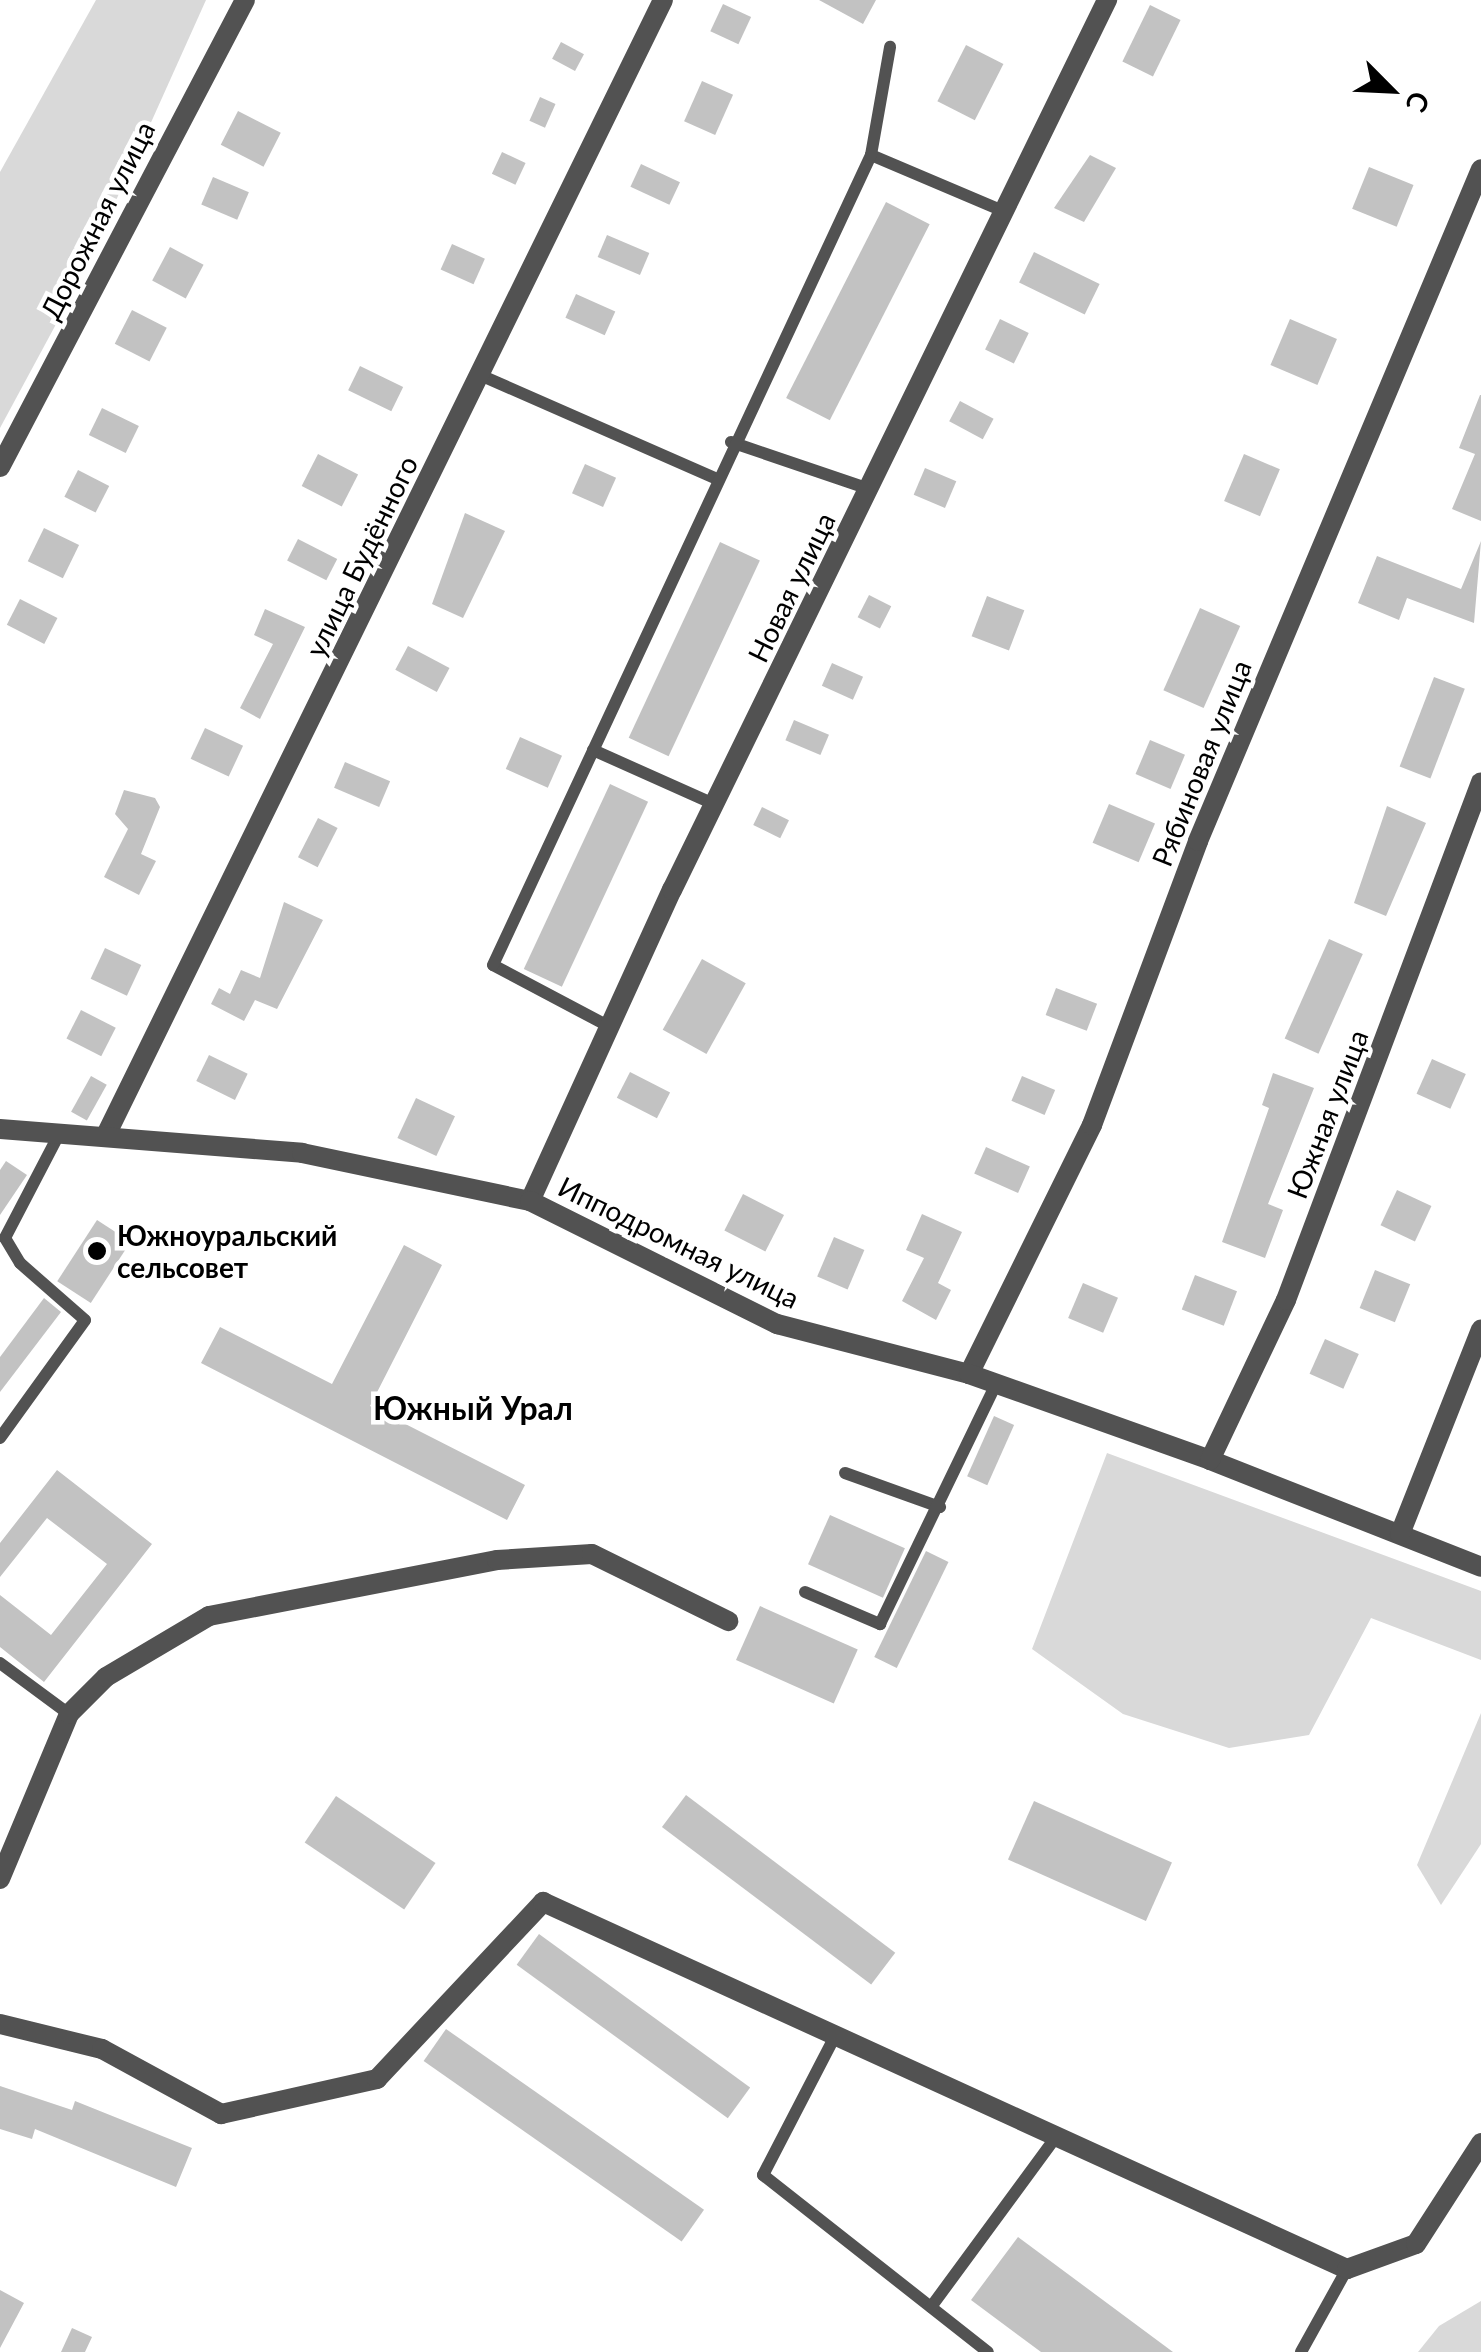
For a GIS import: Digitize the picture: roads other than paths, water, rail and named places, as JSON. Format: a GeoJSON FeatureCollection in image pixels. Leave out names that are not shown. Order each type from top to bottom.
{"type":"FeatureCollection","features":[{"type":"Feature","properties":{"kind":"street","name":"Дорожная улица"},"geometry":{"type":"LineString","coordinates":[[0,467],[245,0]]}},
{"type":"Feature","properties":{"kind":"street","name":"улица Будённого"},"geometry":{"type":"LineString","coordinates":[[106,1136],[662,0]]}},
{"type":"Feature","properties":{"kind":"street","name":"Новая улица"},"geometry":{"type":"LineString","coordinates":[[530,1201],[714,804],[1107,0]]}},
{"type":"Feature","properties":{"kind":"street","name":"Рябиновая улица"},"geometry":{"type":"LineString","coordinates":[[969,1374],[1092,1125],[1213,804],[1481,169]]}},
{"type":"Feature","properties":{"kind":"street","name":"Южная улица"},"geometry":{"type":"LineString","coordinates":[[1210,1460],[1286,1300],[1481,782]]}},
{"type":"Feature","properties":{"kind":"street","name":"Ипподромная улица"},"geometry":{"type":"LineString","coordinates":[[0,1129],[57,1138],[106,1136],[302,1154],[530,1201],[778,1324],[969,1374],[1210,1460],[1481,1567]]}},
{"type":"Feature","properties":{"kind":"street"},"geometry":{"type":"LineString","coordinates":[[1400,1534],[1481,1329]]}},
{"type":"Feature","properties":{"kind":"street"},"geometry":{"type":"LineString","coordinates":[[0,1878],[69,1714],[106,1676],[209,1616],[497,1560],[592,1554],[728,1621]]}},
{"type":"Feature","properties":{"kind":"street"},"geometry":{"type":"LineString","coordinates":[[0,2024],[102,2049],[221,2114],[378,2079],[543,1902],[1054,2142],[1347,2269],[1416,2244],[1481,2142]]}},
{"type":"Feature","properties":{"kind":"lane"},"geometry":{"type":"LineString","coordinates":[[610,1027],[493,965],[714,478],[871,155],[890,47]]}},
{"type":"Feature","properties":{"kind":"lane"},"geometry":{"type":"LineString","coordinates":[[871,155],[1006,212]]}},
{"type":"Feature","properties":{"kind":"lane"},"geometry":{"type":"LineString","coordinates":[[480,375],[714,478]]}},
{"type":"Feature","properties":{"kind":"lane"},"geometry":{"type":"LineString","coordinates":[[731,442],[869,489]]}},
{"type":"Feature","properties":{"kind":"lane"},"geometry":{"type":"LineString","coordinates":[[593,750],[714,804]]}},
{"type":"Feature","properties":{"kind":"lane"},"geometry":{"type":"LineString","coordinates":[[0,1438],[85,1320],[20,1263],[6,1238],[57,1138]]}},
{"type":"Feature","properties":{"kind":"lane"},"geometry":{"type":"LineString","coordinates":[[805,1592],[880,1624],[940,1507],[996,1384]]}},
{"type":"Feature","properties":{"kind":"lane"},"geometry":{"type":"LineString","coordinates":[[845,1473],[940,1507]]}},
{"type":"Feature","properties":{"kind":"lane"},"geometry":{"type":"LineString","coordinates":[[0,1662],[69,1714]]}},
{"type":"Feature","properties":{"kind":"lane"},"geometry":{"type":"LineString","coordinates":[[833,2040],[764,2175],[988,2352]]}},
{"type":"Feature","properties":{"kind":"lane"},"geometry":{"type":"LineString","coordinates":[[931,2307],[1054,2142]]}},
{"type":"Feature","properties":{"kind":"lane"},"geometry":{"type":"LineString","coordinates":[[1300,2352],[1347,2269]]}},
{"type":"Feature","properties":{"kind":"place","name":"Южноуральский сельсовет"},"geometry":{"type":"Point","coordinates":[97,1251]}},
{"type":"Feature","properties":{"kind":"district","name":"Южный Урал"},"geometry":{"type":"Point","coordinates":[473,1408]}}]}
